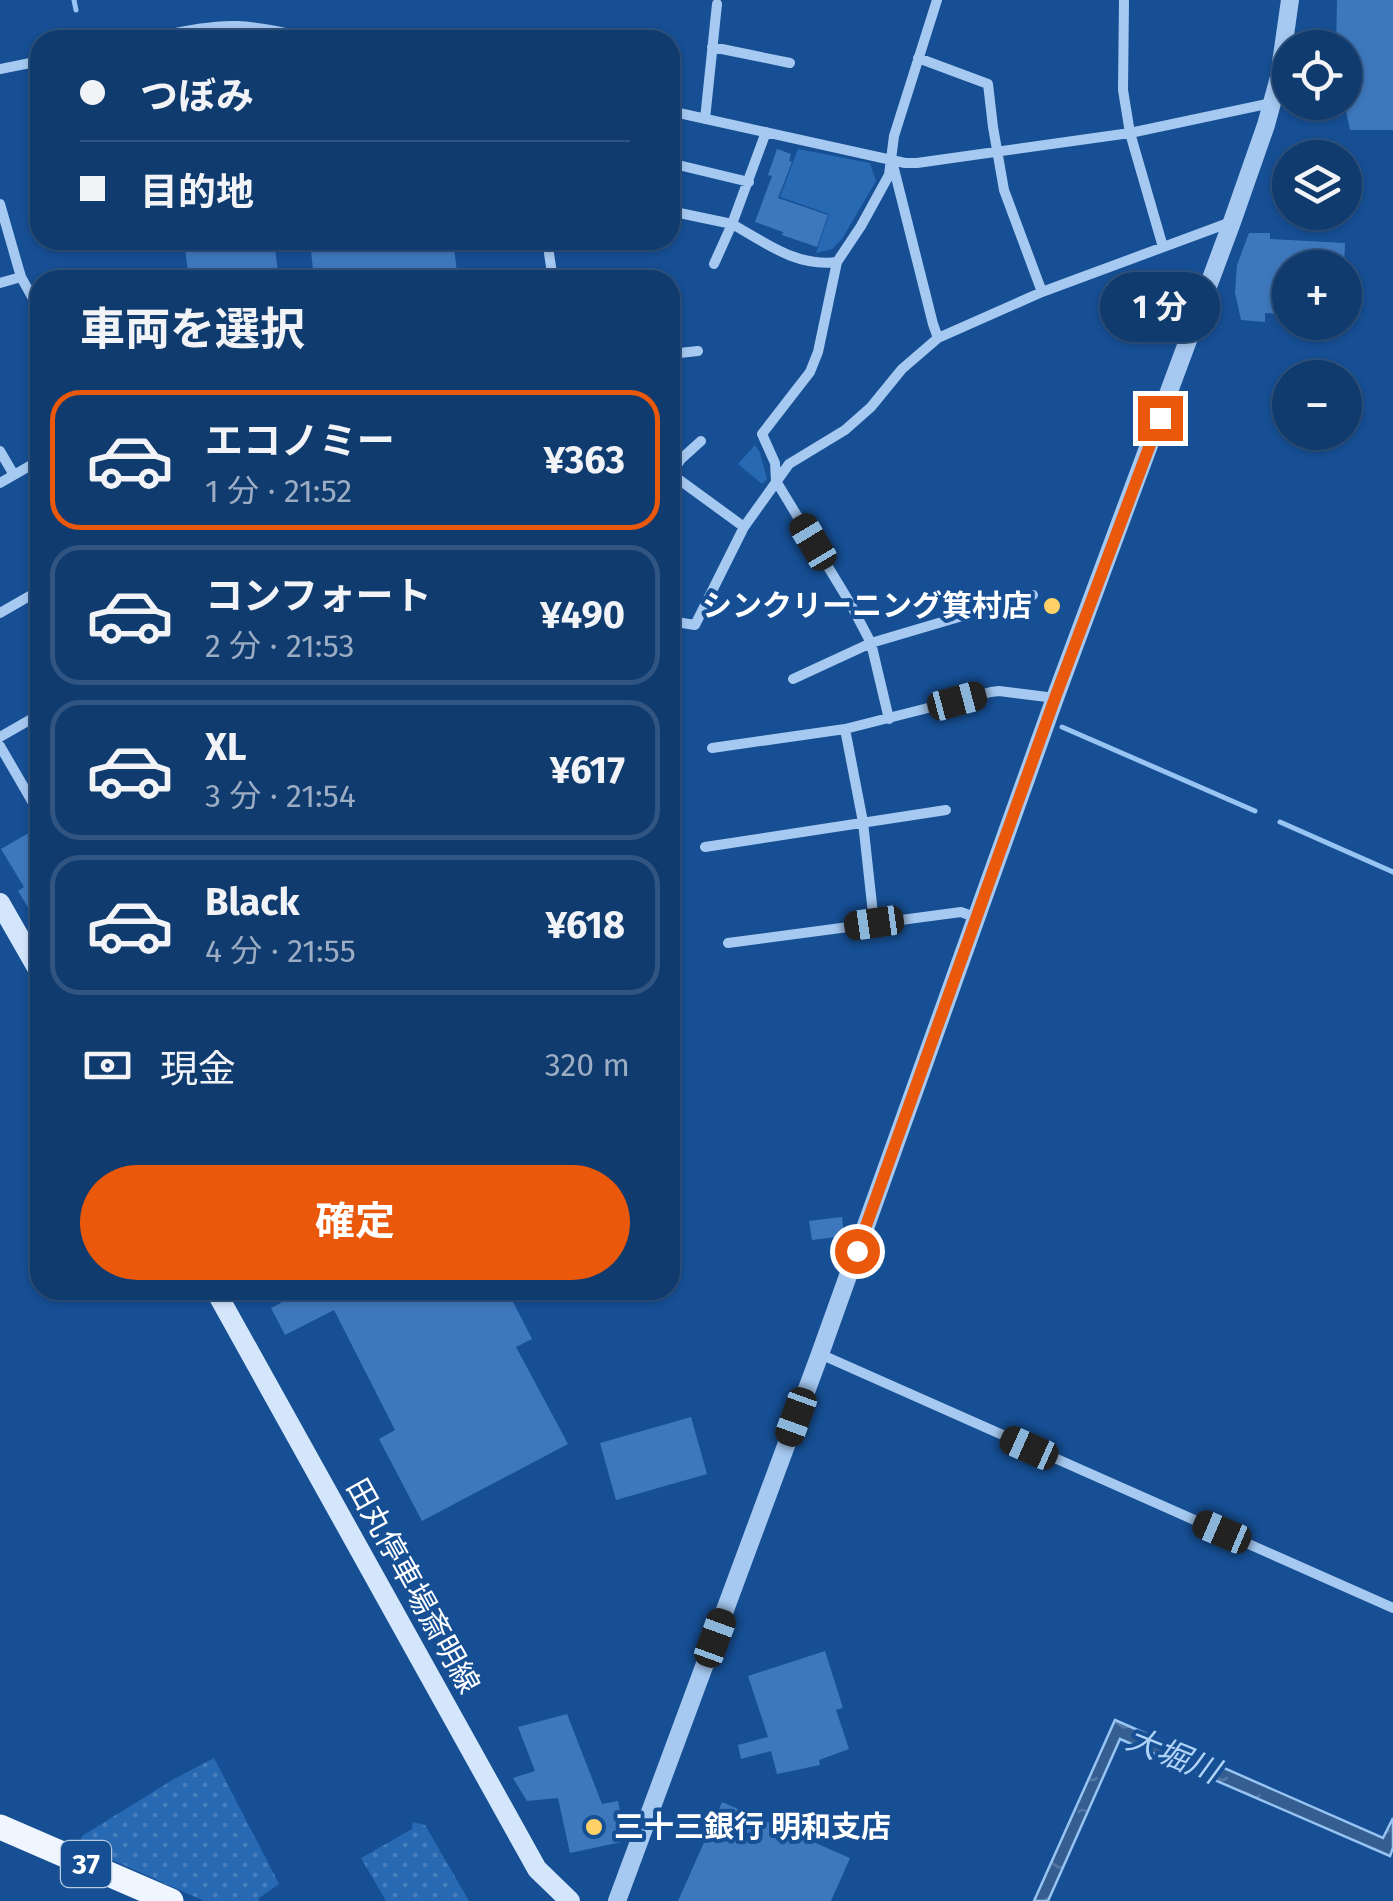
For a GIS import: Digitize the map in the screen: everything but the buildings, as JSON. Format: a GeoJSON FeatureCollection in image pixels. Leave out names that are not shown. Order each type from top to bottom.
{"type":"FeatureCollection","features":[{"type":"Feature","properties":{"kind":"main road"},"geometry":{"type":"LineString","coordinates":[[0,904],[30,956]]}},
{"type":"Feature","properties":{"kind":"main road","name":"田丸停車場斎明線"},"geometry":{"type":"LineString","coordinates":[[221,1300],[537,1870],[570,1901]]}},
{"type":"Feature","properties":{"kind":"main road","name":"37"},"geometry":{"type":"LineString","coordinates":[[0,1828],[171,1901]]}},
{"type":"Feature","properties":{"kind":"street"},"geometry":{"type":"LineString","coordinates":[[889,719],[871,644],[850,602],[776,481],[775,463],[762,434],[810,372],[818,352],[836,262],[889,175],[894,136],[937,0]]}},
{"type":"Feature","properties":{"kind":"street"},"geometry":{"type":"LineString","coordinates":[[1124,0],[1124,90],[1130,133],[1163,248]]}},
{"type":"Feature","properties":{"kind":"street"},"geometry":{"type":"LineString","coordinates":[[1286,30],[1290,0]]}},
{"type":"Feature","properties":{"kind":"street"},"geometry":{"type":"LineString","coordinates":[[705,119],[717,4]]}},
{"type":"Feature","properties":{"kind":"street"},"geometry":{"type":"LineString","coordinates":[[207,30],[233,26],[266,30]]}},
{"type":"Feature","properties":{"kind":"street"},"geometry":{"type":"LineString","coordinates":[[712,47],[790,63]]}},
{"type":"Feature","properties":{"kind":"street"},"geometry":{"type":"LineString","coordinates":[[918,58],[988,84],[1004,190],[1042,292]]}},
{"type":"Feature","properties":{"kind":"street"},"geometry":{"type":"LineString","coordinates":[[0,70],[30,64]]}},
{"type":"Feature","properties":{"kind":"street"},"geometry":{"type":"LineString","coordinates":[[680,113],[917,163],[1130,133],[1272,103]]}},
{"type":"Feature","properties":{"kind":"street"},"geometry":{"type":"LineString","coordinates":[[617,1901],[820,1354],[1272,103]]}},
{"type":"Feature","properties":{"kind":"street"},"geometry":{"type":"LineString","coordinates":[[714,264],[766,132]]}},
{"type":"Feature","properties":{"kind":"street"},"geometry":{"type":"LineString","coordinates":[[892,159],[938,338]]}},
{"type":"Feature","properties":{"kind":"street"},"geometry":{"type":"LineString","coordinates":[[680,166],[749,182]]}},
{"type":"Feature","properties":{"kind":"street"},"geometry":{"type":"LineString","coordinates":[[0,204],[21,277],[30,293]]}},
{"type":"Feature","properties":{"kind":"street"},"geometry":{"type":"LineString","coordinates":[[680,213],[732,224],[799,260],[836,262]]}},
{"type":"Feature","properties":{"kind":"street"},"geometry":{"type":"LineString","coordinates":[[680,622],[696,624],[744,527],[790,464],[845,430],[872,407],[902,369],[938,338],[1042,292],[1232,222]]}},
{"type":"Feature","properties":{"kind":"street"},"geometry":{"type":"LineString","coordinates":[[0,284],[21,277]]}},
{"type":"Feature","properties":{"kind":"street"},"geometry":{"type":"LineString","coordinates":[[680,353],[698,351]]}},
{"type":"Feature","properties":{"kind":"street"},"geometry":{"type":"LineString","coordinates":[[680,460],[701,441]]}},
{"type":"Feature","properties":{"kind":"street"},"geometry":{"type":"LineString","coordinates":[[0,451],[14,475]]}},
{"type":"Feature","properties":{"kind":"street"},"geometry":{"type":"LineString","coordinates":[[0,484],[30,466]]}},
{"type":"Feature","properties":{"kind":"street"},"geometry":{"type":"LineString","coordinates":[[680,481],[744,527]]}},
{"type":"Feature","properties":{"kind":"street"},"geometry":{"type":"LineString","coordinates":[[793,680],[871,644],[1033,595]]}},
{"type":"Feature","properties":{"kind":"street"},"geometry":{"type":"LineString","coordinates":[[0,613],[30,596]]}},
{"type":"Feature","properties":{"kind":"street"},"geometry":{"type":"LineString","coordinates":[[712,748],[845,729],[991,692],[1055,698]]}},
{"type":"Feature","properties":{"kind":"street"},"geometry":{"type":"LineString","coordinates":[[0,737],[30,720]]}},
{"type":"Feature","properties":{"kind":"street"},"geometry":{"type":"LineString","coordinates":[[845,729],[863,822],[874,923]]}},
{"type":"Feature","properties":{"kind":"street"},"geometry":{"type":"LineString","coordinates":[[0,746],[30,798]]}},
{"type":"Feature","properties":{"kind":"street"},"geometry":{"type":"LineString","coordinates":[[705,847],[946,810]]}},
{"type":"Feature","properties":{"kind":"street"},"geometry":{"type":"LineString","coordinates":[[728,943],[961,912],[977,918]]}},
{"type":"Feature","properties":{"kind":"street"},"geometry":{"type":"LineString","coordinates":[[820,1354],[1393,1608]]}},
{"type":"Feature","properties":{"kind":"shaded area"},"geometry":{"type":"Polygon","coordinates":[[[798,149],[870,163],[876,181],[832,249],[816,253],[829,214],[780,197],[798,149]]]}},
{"type":"Feature","properties":{"kind":"shaded area"},"geometry":{"type":"Polygon","coordinates":[[[755,445],[767,479],[762,484],[738,464],[755,445]]]}},
{"type":"Feature","properties":{"kind":"shaded area"},"geometry":{"type":"Polygon","coordinates":[[[431,1597],[449,1633],[431,1641],[411,1607],[431,1597]]]}},
{"type":"Feature","properties":{"kind":"shaded area"},"geometry":{"type":"Polygon","coordinates":[[[214,1758],[279,1884],[259,1901],[204,1901],[79,1845],[82,1836],[214,1758]]]}},
{"type":"Feature","properties":{"kind":"shaded area"},"geometry":{"type":"Polygon","coordinates":[[[413,1822],[425,1825],[469,1901],[386,1901],[361,1858],[412,1829],[413,1822]]]}},
{"type":"Feature","properties":{"kind":"water","name":"大堀川"},"geometry":{"type":"Polygon","coordinates":[[[1115,1720],[1383,1838],[1393,1818],[1390,1856],[1120,1739],[1048,1901],[1034,1901],[1115,1720]]]}},
{"type":"Feature","properties":{"kind":"waterway"},"geometry":{"type":"LineString","coordinates":[[74,0],[76,10]]}},
{"type":"Feature","properties":{"kind":"waterway"},"geometry":{"type":"LineString","coordinates":[[1062,727],[1255,811]]}},
{"type":"Feature","properties":{"kind":"waterway"},"geometry":{"type":"LineString","coordinates":[[1280,822],[1393,872]]}},
{"type":"Feature","properties":{"kind":"place","name":"シンクリーニング箕村店"},"geometry":{"type":"Point","coordinates":[1052,606]}},
{"type":"Feature","properties":{"kind":"place","name":"三十三銀行 明和支店"},"geometry":{"type":"Point","coordinates":[594,1827]}},
{"type":"Feature","properties":{"kind":"route"},"geometry":{"type":"LineString","coordinates":[[857,1251],[1160,418]]}}]}
